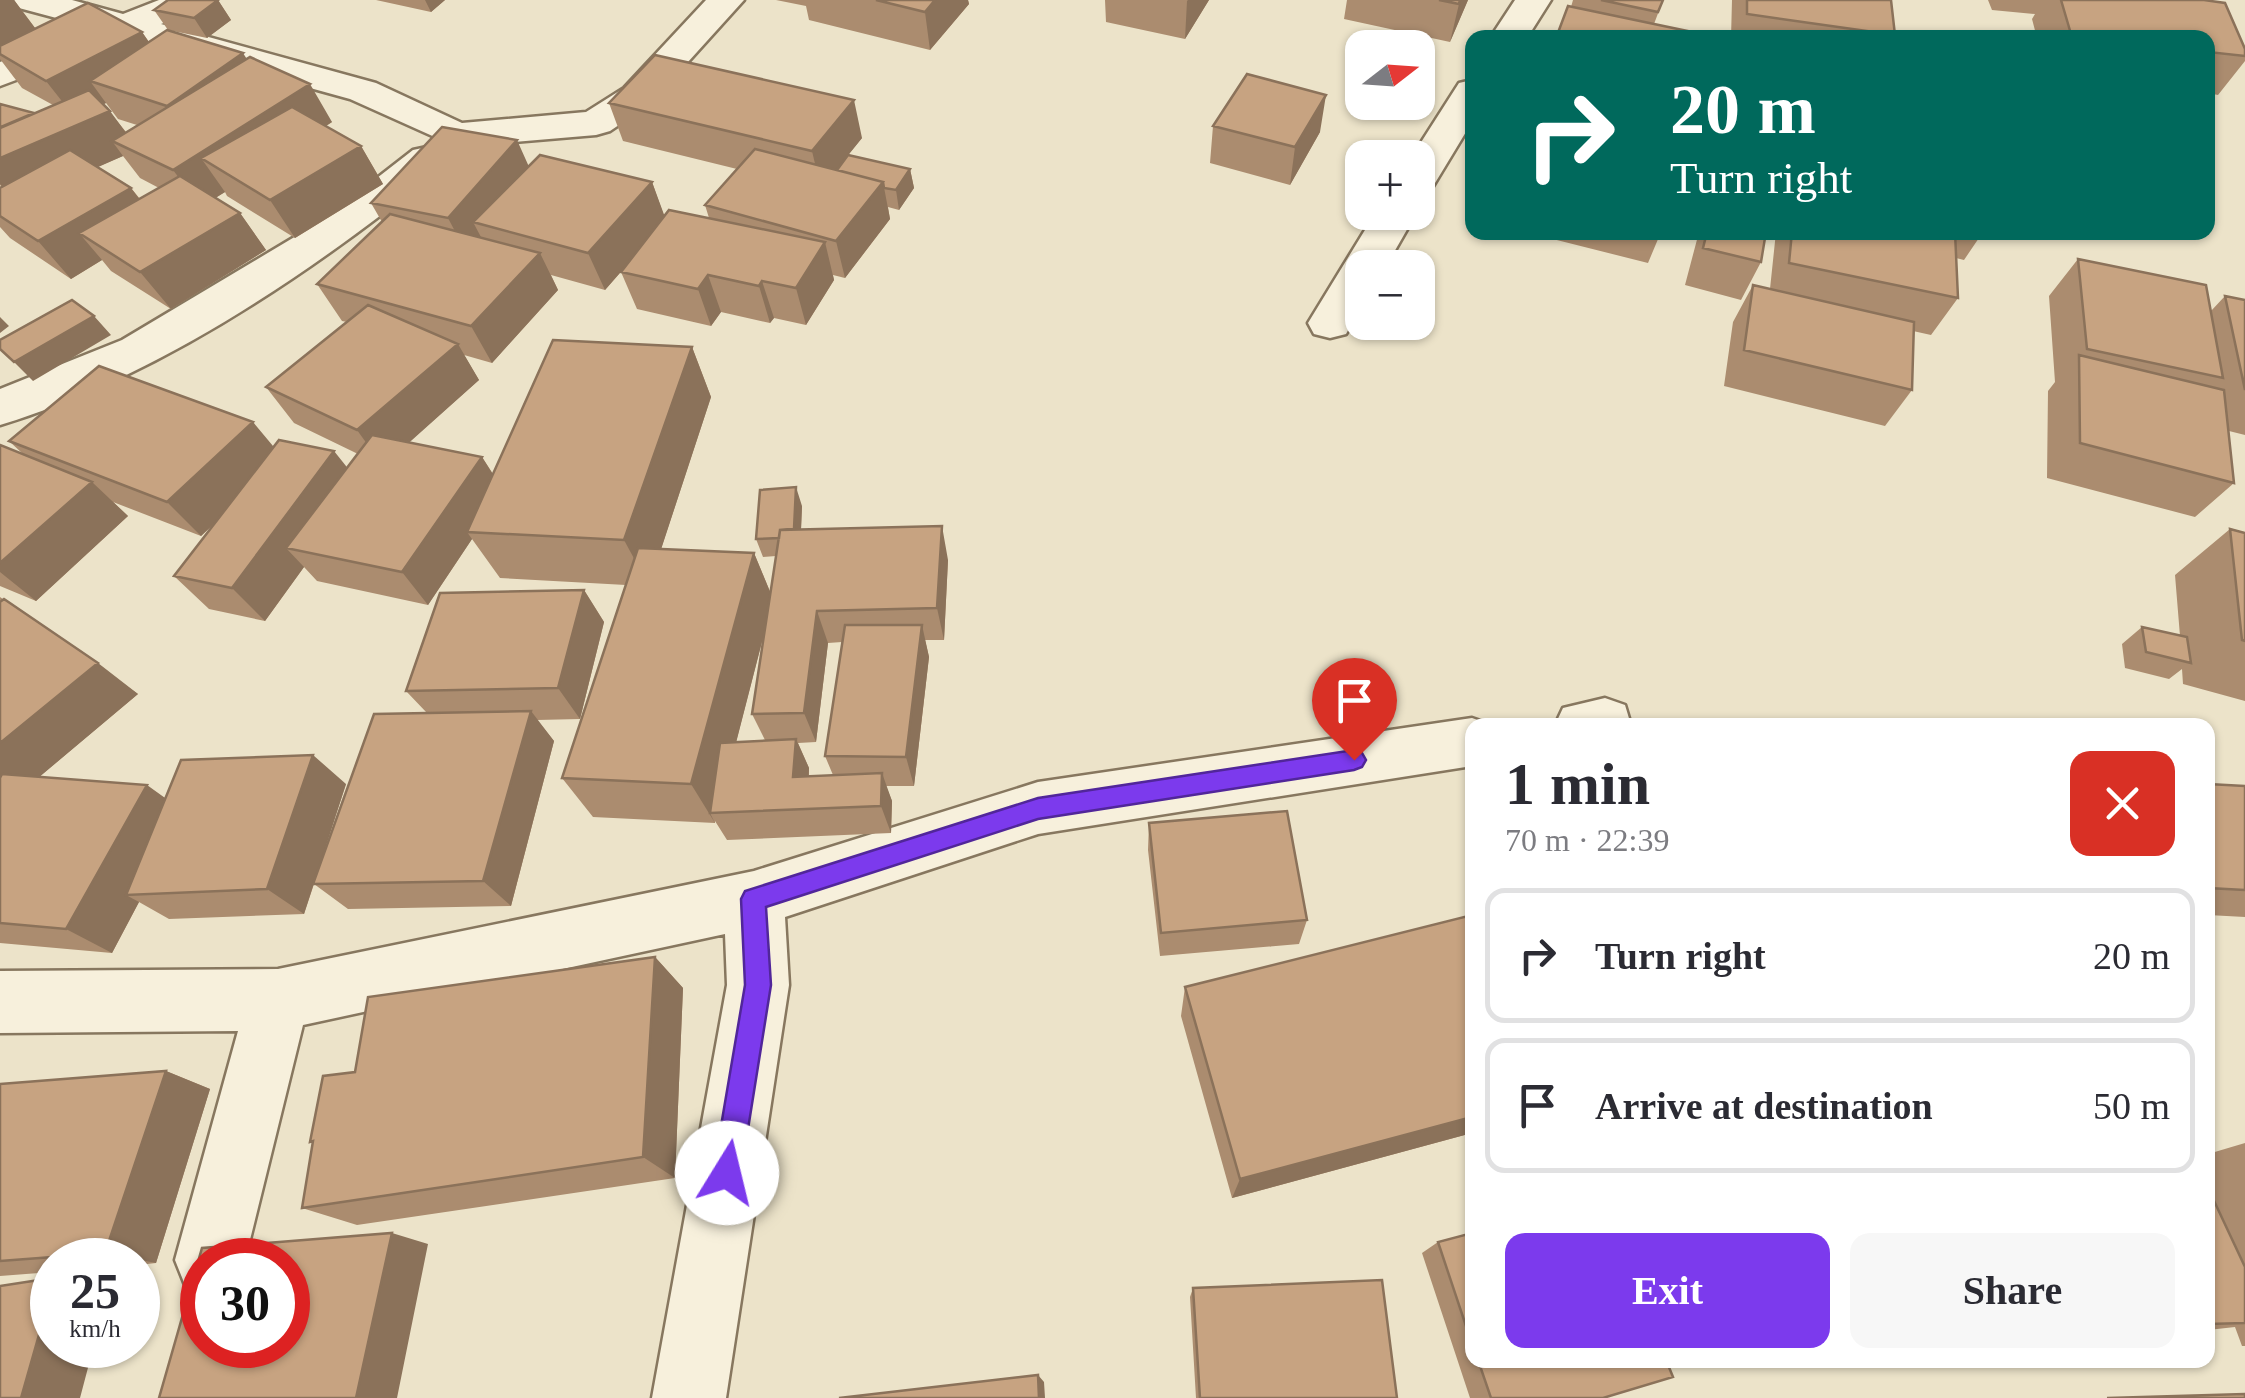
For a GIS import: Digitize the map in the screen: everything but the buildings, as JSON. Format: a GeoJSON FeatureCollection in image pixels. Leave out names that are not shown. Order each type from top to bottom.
{"type":"FeatureCollection","features":[{"type":"Feature","properties":{"kind":"street"},"geometry":{"type":"LineString","coordinates":[[32,0],[363,91],[457,135],[596,122],[636,96],[726,0]]}},
{"type":"Feature","properties":{"kind":"street"},"geometry":{"type":"LineString","coordinates":[[0,75],[191,0]]}},
{"type":"Feature","properties":{"kind":"street"},"geometry":{"type":"LineString","coordinates":[[1513,30],[1533,0]]}},
{"type":"Feature","properties":{"kind":"street"},"geometry":{"type":"LineString","coordinates":[[1435,151],[1465,102]]}},
{"type":"Feature","properties":{"kind":"street"},"geometry":{"type":"LineString","coordinates":[[0,408],[155,340],[338,230],[457,135]]}},
{"type":"Feature","properties":{"kind":"street"},"geometry":{"type":"LineString","coordinates":[[1330,323],[1345,298]]}},
{"type":"Feature","properties":{"kind":"street"},"geometry":{"type":"LineString","coordinates":[[0,1002],[278,1000],[754,899],[1038,808],[1465,743]]}},
{"type":"Feature","properties":{"kind":"street"},"geometry":{"type":"LineString","coordinates":[[689,1398],[758,985],[754,899]]}},
{"type":"Feature","properties":{"kind":"street"},"geometry":{"type":"LineString","coordinates":[[216,1238],[278,1000]]}},
{"type":"Feature","properties":{"kind":"route"},"geometry":{"type":"LineString","coordinates":[[727,1173],[758,985],[754,899],[1038,808],[1354,760]]}}]}
